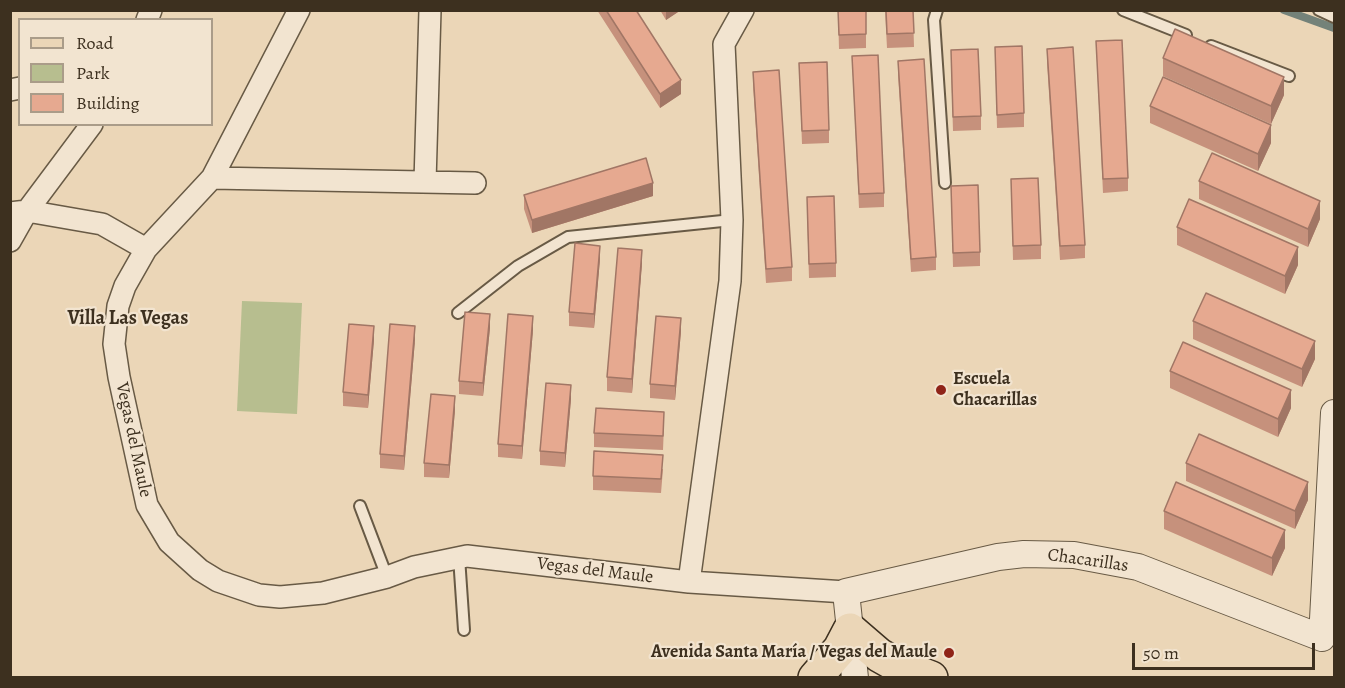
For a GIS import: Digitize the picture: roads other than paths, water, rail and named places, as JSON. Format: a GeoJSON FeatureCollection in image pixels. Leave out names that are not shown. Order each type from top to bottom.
{"type":"FeatureCollection","features":[{"type":"Feature","properties":{"kind":"main road"},"geometry":{"type":"LineString","coordinates":[[815,678],[840,650],[850,630],[879,655],[931,678]]}},
{"type":"Feature","properties":{"kind":"street","name":"Vegas del Maule"},"geometry":{"type":"LineString","coordinates":[[299,10],[212,178],[146,249],[124,286],[118,306],[114,344],[147,505],[169,542],[200,570],[218,581],[259,595],[302,597],[387,577],[414,567],[467,556],[689,582],[846,592]]}},
{"type":"Feature","properties":{"kind":"street"},"geometry":{"type":"LineString","coordinates":[[425,182],[430,10]]}},
{"type":"Feature","properties":{"kind":"street"},"geometry":{"type":"LineString","coordinates":[[689,582],[730,281],[732,220],[724,44],[743,10]]}},
{"type":"Feature","properties":{"kind":"street"},"geometry":{"type":"LineString","coordinates":[[10,240],[19,212],[90,126]]}},
{"type":"Feature","properties":{"kind":"street"},"geometry":{"type":"LineString","coordinates":[[212,178],[475,183]]}},
{"type":"Feature","properties":{"kind":"street"},"geometry":{"type":"LineString","coordinates":[[19,212],[102,224],[146,249]]}},
{"type":"Feature","properties":{"kind":"street"},"geometry":{"type":"LineString","coordinates":[[1328,642],[1335,413]]}},
{"type":"Feature","properties":{"kind":"street","name":"Chacarillas"},"geometry":{"type":"LineString","coordinates":[[846,592],[998,557],[1074,555],[1128,565],[1169,577],[1328,642]]}},
{"type":"Feature","properties":{"kind":"street"},"geometry":{"type":"LineString","coordinates":[[846,592],[855,678]]}},
{"type":"Feature","properties":{"kind":"lane"},"geometry":{"type":"LineString","coordinates":[[937,10],[934,20],[945,183]]}},
{"type":"Feature","properties":{"kind":"lane"},"geometry":{"type":"LineString","coordinates":[[1123,10],[1289,76]]}},
{"type":"Feature","properties":{"kind":"lane"},"geometry":{"type":"LineString","coordinates":[[1319,10],[1335,17]]}},
{"type":"Feature","properties":{"kind":"lane"},"geometry":{"type":"LineString","coordinates":[[458,313],[518,266],[568,237],[732,220]]}},
{"type":"Feature","properties":{"kind":"lane"},"geometry":{"type":"LineString","coordinates":[[360,506],[387,577]]}},
{"type":"Feature","properties":{"kind":"lane"},"geometry":{"type":"LineString","coordinates":[[459,557],[464,630]]}},
{"type":"Feature","properties":{"kind":"waterway"},"geometry":{"type":"LineString","coordinates":[[1284,10],[1334,28]]}},
{"type":"Feature","properties":{"kind":"place","name":"Escuela Chacarillas"},"geometry":{"type":"Point","coordinates":[941,390]}},
{"type":"Feature","properties":{"kind":"place","name":"Avenida Santa María / Vegas del Maule"},"geometry":{"type":"Point","coordinates":[949,653]}},
{"type":"Feature","properties":{"kind":"district","name":"Villa Las Vegas"},"geometry":{"type":"Point","coordinates":[128,319]}}]}
